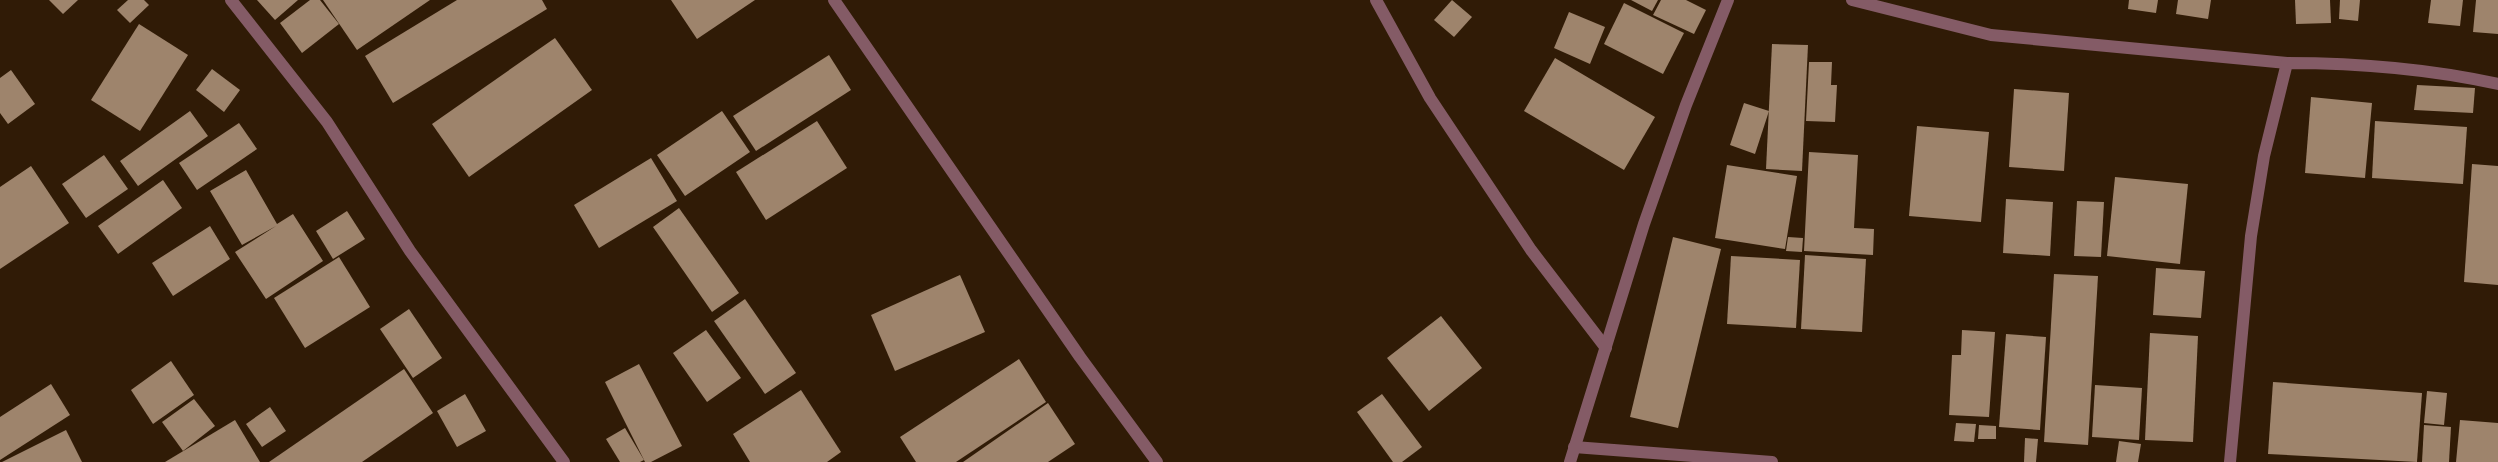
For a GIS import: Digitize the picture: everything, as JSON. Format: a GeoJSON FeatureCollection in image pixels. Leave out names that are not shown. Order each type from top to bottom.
{"type":"FeatureCollection","features":[{"type":"Feature","properties":{"kind":"street"},"geometry":{"type":"LineString","coordinates":[[231,0],[327,122],[410,251],[564,462]]}},
{"type":"Feature","properties":{"kind":"street"},"geometry":{"type":"LineString","coordinates":[[834,0],[1080,357],[1157,462]]}},
{"type":"Feature","properties":{"kind":"street"},"geometry":{"type":"LineString","coordinates":[[1376,0],[1436,106],[1531,250],[1606,348]]}},
{"type":"Feature","properties":{"kind":"street"},"geometry":{"type":"LineString","coordinates":[[1570,462],[1644,224],[1686,105],[1728,0]]}},
{"type":"Feature","properties":{"kind":"street"},"geometry":{"type":"LineString","coordinates":[[1852,0],[1991,35],[2287,64],[2336,63],[2473,78],[2498,84]]}},
{"type":"Feature","properties":{"kind":"street"},"geometry":{"type":"LineString","coordinates":[[2230,462],[2251,236],[2264,156],[2287,64]]}},
{"type":"Feature","properties":{"kind":"street"},"geometry":{"type":"LineString","coordinates":[[1574,447],[1772,462]]}},
{"type":"Feature","properties":{"kind":"building"},"geometry":{"type":"Polygon","coordinates":[[[49,0],[78,0],[63,14],[49,0]]]}},
{"type":"Feature","properties":{"kind":"building"},"geometry":{"type":"Polygon","coordinates":[[[128,0],[144,0],[149,5],[130,23],[117,10],[128,0]]]}},
{"type":"Feature","properties":{"kind":"building"},"geometry":{"type":"Polygon","coordinates":[[[257,0],[298,0],[275,20],[257,0]]]}},
{"type":"Feature","properties":{"kind":"building"},"geometry":{"type":"Polygon","coordinates":[[[310,0],[320,0],[339,24],[302,53],[280,23],[310,0]]]}},
{"type":"Feature","properties":{"kind":"building"},"geometry":{"type":"Polygon","coordinates":[[[323,0],[430,0],[357,50],[323,0]]]}},
{"type":"Feature","properties":{"kind":"building"},"geometry":{"type":"Polygon","coordinates":[[[457,0],[542,0],[547,9],[393,103],[365,56],[457,0]]]}},
{"type":"Feature","properties":{"kind":"building"},"geometry":{"type":"Polygon","coordinates":[[[671,0],[755,0],[697,39],[671,0]]]}},
{"type":"Feature","properties":{"kind":"building"},"geometry":{"type":"Polygon","coordinates":[[[1452,0],[1472,17],[1454,37],[1434,20],[1452,0]]]}},
{"type":"Feature","properties":{"kind":"building"},"geometry":{"type":"Polygon","coordinates":[[[1631,0],[1658,0],[1652,11],[1631,0]]]}},
{"type":"Feature","properties":{"kind":"building"},"geometry":{"type":"Polygon","coordinates":[[[1661,0],[1686,0],[1706,10],[1694,34],[1653,15],[1661,0]]]}},
{"type":"Feature","properties":{"kind":"building"},"geometry":{"type":"Polygon","coordinates":[[[2129,0],[2158,0],[2156,13],[2128,9],[2129,0]]]}},
{"type":"Feature","properties":{"kind":"building"},"geometry":{"type":"Polygon","coordinates":[[[2178,0],[2211,0],[2208,19],[2176,14],[2178,0]]]}},
{"type":"Feature","properties":{"kind":"building"},"geometry":{"type":"Polygon","coordinates":[[[2295,0],[2330,0],[2331,23],[2296,24],[2295,0]]]}},
{"type":"Feature","properties":{"kind":"building"},"geometry":{"type":"Polygon","coordinates":[[[2340,0],[2360,0],[2358,21],[2339,19],[2340,0]]]}},
{"type":"Feature","properties":{"kind":"building"},"geometry":{"type":"Polygon","coordinates":[[[2431,0],[2463,0],[2460,26],[2428,23],[2431,0]]]}},
{"type":"Feature","properties":{"kind":"building"},"geometry":{"type":"Polygon","coordinates":[[[2476,0],[2498,0],[2498,34],[2473,32],[2476,0]]]}},
{"type":"Feature","properties":{"kind":"building"},"geometry":{"type":"Polygon","coordinates":[[[1624,3],[1684,33],[1663,74],[1604,44],[1624,3]]]}},
{"type":"Feature","properties":{"kind":"building"},"geometry":{"type":"Polygon","coordinates":[[[1569,12],[1605,27],[1590,64],[1554,48],[1569,12]]]}},
{"type":"Feature","properties":{"kind":"building"},"geometry":{"type":"Polygon","coordinates":[[[139,24],[188,55],[140,131],[91,100],[139,24]]]}},
{"type":"Feature","properties":{"kind":"building"},"geometry":{"type":"Polygon","coordinates":[[[555,38],[592,90],[469,177],[432,124],[555,38]]]}},
{"type":"Feature","properties":{"kind":"building"},"geometry":{"type":"Polygon","coordinates":[[[1772,44],[1808,45],[1802,171],[1766,169],[1772,44]]]}},
{"type":"Feature","properties":{"kind":"building"},"geometry":{"type":"Polygon","coordinates":[[[829,55],[851,90],[756,151],[733,116],[829,55]]]}},
{"type":"Feature","properties":{"kind":"building"},"geometry":{"type":"Polygon","coordinates":[[[1555,58],[1655,117],[1624,170],[1524,111],[1555,58]]]}},
{"type":"Feature","properties":{"kind":"building"},"geometry":{"type":"Polygon","coordinates":[[[1809,62],[1832,62],[1831,85],[1837,85],[1835,122],[1806,121],[1809,62]]]}},
{"type":"Feature","properties":{"kind":"building"},"geometry":{"type":"Polygon","coordinates":[[[212,69],[240,90],[224,112],[196,90],[212,69]]]}},
{"type":"Feature","properties":{"kind":"building"},"geometry":{"type":"Polygon","coordinates":[[[11,70],[35,104],[8,124],[0,113],[0,78],[11,70]]]}},
{"type":"Feature","properties":{"kind":"building"},"geometry":{"type":"Polygon","coordinates":[[[2417,85],[2475,88],[2473,113],[2414,110],[2417,85]]]}},
{"type":"Feature","properties":{"kind":"building"},"geometry":{"type":"Polygon","coordinates":[[[2014,89],[2069,93],[2064,171],[2009,167],[2014,89]]]}},
{"type":"Feature","properties":{"kind":"building"},"geometry":{"type":"Polygon","coordinates":[[[2311,97],[2372,103],[2365,178],[2305,173],[2311,97]]]}},
{"type":"Feature","properties":{"kind":"building"},"geometry":{"type":"Polygon","coordinates":[[[1744,103],[1769,111],[1755,154],[1730,145],[1744,103]]]}},
{"type":"Feature","properties":{"kind":"building"},"geometry":{"type":"Polygon","coordinates":[[[190,111],[208,136],[138,186],[120,161],[190,111]]]}},
{"type":"Feature","properties":{"kind":"building"},"geometry":{"type":"Polygon","coordinates":[[[722,111],[750,152],[685,196],[657,155],[722,111]]]}},
{"type":"Feature","properties":{"kind":"building"},"geometry":{"type":"Polygon","coordinates":[[[817,121],[847,168],[766,220],[736,172],[817,121]]]}},
{"type":"Feature","properties":{"kind":"building"},"geometry":{"type":"Polygon","coordinates":[[[2375,121],[2467,127],[2463,184],[2372,178],[2375,121]]]}},
{"type":"Feature","properties":{"kind":"building"},"geometry":{"type":"Polygon","coordinates":[[[239,123],[257,149],[197,190],[179,163],[239,123]]]}},
{"type":"Feature","properties":{"kind":"building"},"geometry":{"type":"Polygon","coordinates":[[[1917,126],[1989,132],[1981,222],[1909,216],[1917,126]]]}},
{"type":"Feature","properties":{"kind":"building"},"geometry":{"type":"Polygon","coordinates":[[[1809,152],[1858,155],[1854,228],[1874,229],[1873,255],[1804,251],[1809,152]]]}},
{"type":"Feature","properties":{"kind":"building"},"geometry":{"type":"Polygon","coordinates":[[[104,155],[128,189],[86,218],[62,184],[104,155]]]}},
{"type":"Feature","properties":{"kind":"building"},"geometry":{"type":"Polygon","coordinates":[[[651,158],[677,201],[599,248],[574,205],[651,158]]]}},
{"type":"Feature","properties":{"kind":"building"},"geometry":{"type":"Polygon","coordinates":[[[2472,164],[2498,166],[2498,285],[2464,282],[2472,164]]]}},
{"type":"Feature","properties":{"kind":"building"},"geometry":{"type":"Polygon","coordinates":[[[1727,165],[1797,176],[1785,249],[1715,238],[1727,165]]]}},
{"type":"Feature","properties":{"kind":"building"},"geometry":{"type":"Polygon","coordinates":[[[31,166],[69,223],[0,269],[0,187],[31,166]]]}},
{"type":"Feature","properties":{"kind":"building"},"geometry":{"type":"Polygon","coordinates":[[[246,170],[277,224],[293,214],[323,261],[266,299],[235,252],[276,226],[242,245],[210,191],[246,170]]]}},
{"type":"Feature","properties":{"kind":"building"},"geometry":{"type":"Polygon","coordinates":[[[2115,177],[2188,184],[2180,264],[2107,256],[2115,177]]]}},
{"type":"Feature","properties":{"kind":"building"},"geometry":{"type":"Polygon","coordinates":[[[163,180],[182,208],[118,254],[98,226],[163,180]]]}},
{"type":"Feature","properties":{"kind":"building"},"geometry":{"type":"Polygon","coordinates":[[[2006,199],[2053,202],[2050,256],[2003,253],[2006,199]]]}},
{"type":"Feature","properties":{"kind":"building"},"geometry":{"type":"Polygon","coordinates":[[[2077,201],[2104,202],[2101,257],[2074,256],[2077,201]]]}},
{"type":"Feature","properties":{"kind":"building"},"geometry":{"type":"Polygon","coordinates":[[[679,208],[739,293],[712,312],[653,227],[679,208]]]}},
{"type":"Feature","properties":{"kind":"building"},"geometry":{"type":"Polygon","coordinates":[[[347,211],[365,239],[333,259],[316,231],[347,211]]]}},
{"type":"Feature","properties":{"kind":"building"},"geometry":{"type":"Polygon","coordinates":[[[210,226],[230,259],[173,296],[152,263],[210,226]]]}},
{"type":"Feature","properties":{"kind":"building"},"geometry":{"type":"Polygon","coordinates":[[[1673,237],[1721,249],[1678,428],[1630,417],[1673,237]]]}},
{"type":"Feature","properties":{"kind":"building"},"geometry":{"type":"Polygon","coordinates":[[[1788,237],[1803,238],[1802,252],[1786,251],[1788,237]]]}},
{"type":"Feature","properties":{"kind":"building"},"geometry":{"type":"Polygon","coordinates":[[[1805,255],[1866,259],[1862,332],[1801,329],[1805,255]]]}},
{"type":"Feature","properties":{"kind":"building"},"geometry":{"type":"Polygon","coordinates":[[[1731,256],[1800,260],[1796,328],[1727,324],[1731,256]]]}},
{"type":"Feature","properties":{"kind":"building"},"geometry":{"type":"Polygon","coordinates":[[[339,257],[370,307],[305,348],[274,298],[339,257]]]}},
{"type":"Feature","properties":{"kind":"building"},"geometry":{"type":"Polygon","coordinates":[[[2156,268],[2205,271],[2201,318],[2153,315],[2156,268]]]}},
{"type":"Feature","properties":{"kind":"building"},"geometry":{"type":"Polygon","coordinates":[[[2054,274],[2098,276],[2088,445],[2044,442],[2054,274]]]}},
{"type":"Feature","properties":{"kind":"building"},"geometry":{"type":"Polygon","coordinates":[[[960,275],[985,332],[895,371],[871,315],[960,275]]]}},
{"type":"Feature","properties":{"kind":"building"},"geometry":{"type":"Polygon","coordinates":[[[745,299],[796,373],[765,394],[714,321],[745,299]]]}},
{"type":"Feature","properties":{"kind":"building"},"geometry":{"type":"Polygon","coordinates":[[[409,309],[442,358],[413,378],[380,329],[409,309]]]}},
{"type":"Feature","properties":{"kind":"building"},"geometry":{"type":"Polygon","coordinates":[[[1441,316],[1482,368],[1429,411],[1387,358],[1441,316]]]}},
{"type":"Feature","properties":{"kind":"building"},"geometry":{"type":"Polygon","coordinates":[[[706,330],[741,378],[707,402],[673,353],[706,330]]]}},
{"type":"Feature","properties":{"kind":"building"},"geometry":{"type":"Polygon","coordinates":[[[1962,330],[1995,332],[1989,417],[1949,415],[1952,355],[1961,355],[1962,330]]]}},
{"type":"Feature","properties":{"kind":"building"},"geometry":{"type":"Polygon","coordinates":[[[2150,333],[2198,336],[2193,442],[2145,440],[2150,333]]]}},
{"type":"Feature","properties":{"kind":"building"},"geometry":{"type":"Polygon","coordinates":[[[2006,334],[2046,337],[2040,430],[1999,427],[2006,334]]]}},
{"type":"Feature","properties":{"kind":"building"},"geometry":{"type":"Polygon","coordinates":[[[1019,359],[1046,402],[956,462],[916,462],[900,437],[1019,359]]]}},
{"type":"Feature","properties":{"kind":"building"},"geometry":{"type":"Polygon","coordinates":[[[171,361],[194,395],[153,424],[131,390],[171,361]]]}},
{"type":"Feature","properties":{"kind":"building"},"geometry":{"type":"Polygon","coordinates":[[[639,364],[682,446],[651,462],[645,462],[605,382],[639,364]]]}},
{"type":"Feature","properties":{"kind":"building"},"geometry":{"type":"Polygon","coordinates":[[[404,369],[433,413],[362,462],[269,462],[404,369]]]}},
{"type":"Feature","properties":{"kind":"building"},"geometry":{"type":"Polygon","coordinates":[[[2273,382],[2422,393],[2417,462],[2268,454],[2273,382]]]}},
{"type":"Feature","properties":{"kind":"building"},"geometry":{"type":"Polygon","coordinates":[[[51,384],[70,415],[0,460],[0,417],[51,384]]]}},
{"type":"Feature","properties":{"kind":"building"},"geometry":{"type":"Polygon","coordinates":[[[2095,385],[2142,388],[2139,440],[2092,437],[2095,385]]]}},
{"type":"Feature","properties":{"kind":"building"},"geometry":{"type":"Polygon","coordinates":[[[801,390],[841,452],[827,462],[750,462],[733,434],[801,390]]]}},
{"type":"Feature","properties":{"kind":"building"},"geometry":{"type":"Polygon","coordinates":[[[2427,391],[2447,393],[2444,425],[2424,423],[2427,391]]]}},
{"type":"Feature","properties":{"kind":"building"},"geometry":{"type":"Polygon","coordinates":[[[465,394],[486,431],[457,447],[437,411],[465,394]]]}},
{"type":"Feature","properties":{"kind":"building"},"geometry":{"type":"Polygon","coordinates":[[[1382,394],[1422,447],[1402,462],[1393,462],[1357,412],[1382,394]]]}},
{"type":"Feature","properties":{"kind":"building"},"geometry":{"type":"Polygon","coordinates":[[[194,399],[215,426],[183,451],[162,422],[194,399]]]}},
{"type":"Feature","properties":{"kind":"building"},"geometry":{"type":"Polygon","coordinates":[[[1048,403],[1075,444],[1048,462],[963,462],[1048,403]]]}},
{"type":"Feature","properties":{"kind":"building"},"geometry":{"type":"Polygon","coordinates":[[[270,407],[286,431],[262,447],[246,424],[270,407]]]}},
{"type":"Feature","properties":{"kind":"building"},"geometry":{"type":"Polygon","coordinates":[[[235,420],[260,462],[165,462],[235,420]]]}},
{"type":"Feature","properties":{"kind":"building"},"geometry":{"type":"Polygon","coordinates":[[[2460,420],[2498,423],[2498,462],[2456,462],[2460,420]]]}},
{"type":"Feature","properties":{"kind":"building"},"geometry":{"type":"Polygon","coordinates":[[[1956,423],[1976,424],[1974,442],[1954,441],[1956,423]]]}},
{"type":"Feature","properties":{"kind":"building"},"geometry":{"type":"Polygon","coordinates":[[[1979,425],[1996,426],[1996,439],[1978,439],[1979,425]]]}},
{"type":"Feature","properties":{"kind":"building"},"geometry":{"type":"Polygon","coordinates":[[[2424,425],[2451,427],[2449,462],[2422,462],[2424,425]]]}},
{"type":"Feature","properties":{"kind":"building"},"geometry":{"type":"Polygon","coordinates":[[[625,428],[644,460],[640,462],[620,462],[606,439],[625,428]]]}},
{"type":"Feature","properties":{"kind":"building"},"geometry":{"type":"Polygon","coordinates":[[[66,430],[82,462],[2,462],[66,430]]]}},
{"type":"Feature","properties":{"kind":"building"},"geometry":{"type":"Polygon","coordinates":[[[2025,438],[2038,439],[2036,462],[2024,462],[2025,438]]]}},
{"type":"Feature","properties":{"kind":"building"},"geometry":{"type":"Polygon","coordinates":[[[2119,441],[2141,444],[2138,462],[2116,462],[2119,441]]]}}]}
